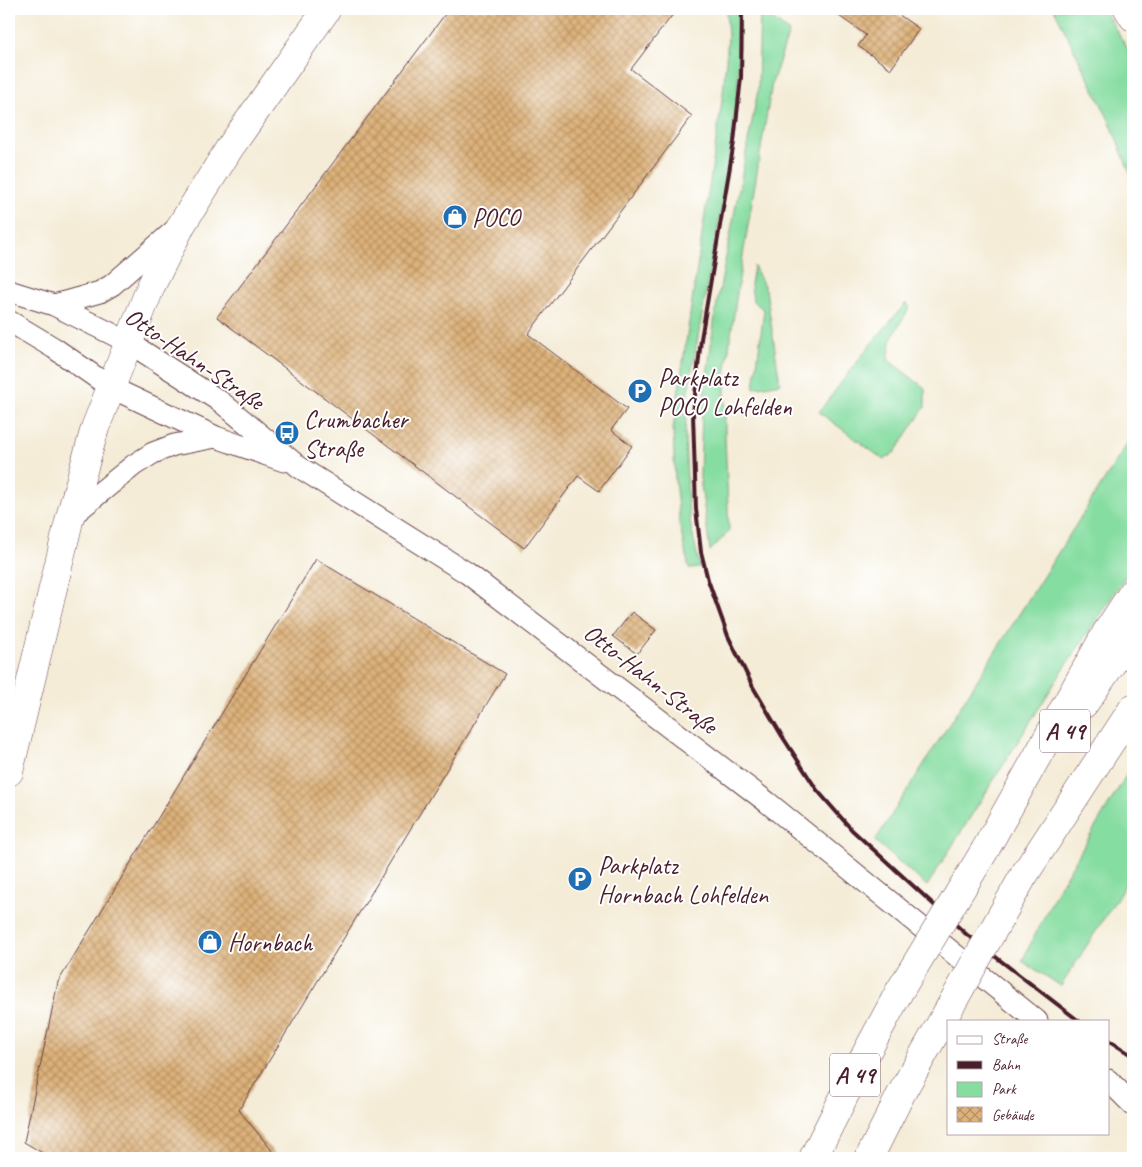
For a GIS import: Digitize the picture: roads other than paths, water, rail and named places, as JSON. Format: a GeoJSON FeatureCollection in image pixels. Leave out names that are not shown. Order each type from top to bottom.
{"type":"FeatureCollection","features":[{"type":"Feature","properties":{"kind":"main road"},"geometry":{"type":"LineString","coordinates":[[9,772],[70,517],[95,428],[151,286],[182,224],[229,149],[327,9]]}},
{"type":"Feature","properties":{"kind":"main road"},"geometry":{"type":"LineString","coordinates":[[1128,9],[1133,17]]}},
{"type":"Feature","properties":{"kind":"main road"},"geometry":{"type":"LineString","coordinates":[[991,840],[1106,633],[1133,592]]}},
{"type":"Feature","properties":{"kind":"main road","name":"A 49"},"geometry":{"type":"LineString","coordinates":[[813,1158],[899,992],[991,840],[1133,634]]}},
{"type":"Feature","properties":{"kind":"main road","name":"A 49"},"geometry":{"type":"LineString","coordinates":[[869,1158],[901,1094],[1024,874],[1133,708]]}},
{"type":"Feature","properties":{"kind":"street","name":"Otto-Hahn-Straße"},"geometry":{"type":"LineString","coordinates":[[54,305],[100,292],[112,286],[182,224]]}},
{"type":"Feature","properties":{"kind":"street","name":"Otto-Hahn-Straße"},"geometry":{"type":"LineString","coordinates":[[9,291],[54,305],[128,342],[221,402],[299,467],[467,573],[767,802],[1036,1020]]}},
{"type":"Feature","properties":{"kind":"street","name":"Otto-Hahn-Straße"},"geometry":{"type":"LineString","coordinates":[[9,321],[54,348],[110,387],[216,437],[299,467]]}},
{"type":"Feature","properties":{"kind":"street"},"geometry":{"type":"LineString","coordinates":[[70,517],[134,465],[153,453],[174,445],[216,437]]}},
{"type":"Feature","properties":{"kind":"street"},"geometry":{"type":"LineString","coordinates":[[1110,1082],[1133,1106]]}},
{"type":"Feature","properties":{"kind":"railway"},"geometry":{"type":"LineString","coordinates":[[742,9],[741,77],[734,142],[701,339],[693,414],[696,509],[701,552],[708,580],[728,636],[753,687],[817,790],[852,830],[966,934],[1078,1020]]}},
{"type":"Feature","properties":{"kind":"railway"},"geometry":{"type":"LineString","coordinates":[[1110,1041],[1133,1056]]}},
{"type":"Feature","properties":{"kind":"place","name":"POCO"},"geometry":{"type":"Point","coordinates":[455,217]}},
{"type":"Feature","properties":{"kind":"place","name":"Parkplatz POCO Lohfelden"},"geometry":{"type":"Point","coordinates":[640,391]}},
{"type":"Feature","properties":{"kind":"place","name":"Crumbacher Straße"},"geometry":{"type":"Point","coordinates":[287,433]}},
{"type":"Feature","properties":{"kind":"place","name":"Parkplatz Hornbach Lohfelden"},"geometry":{"type":"Point","coordinates":[580,879]}},
{"type":"Feature","properties":{"kind":"place","name":"Hornbach"},"geometry":{"type":"Point","coordinates":[210,942]}}]}
